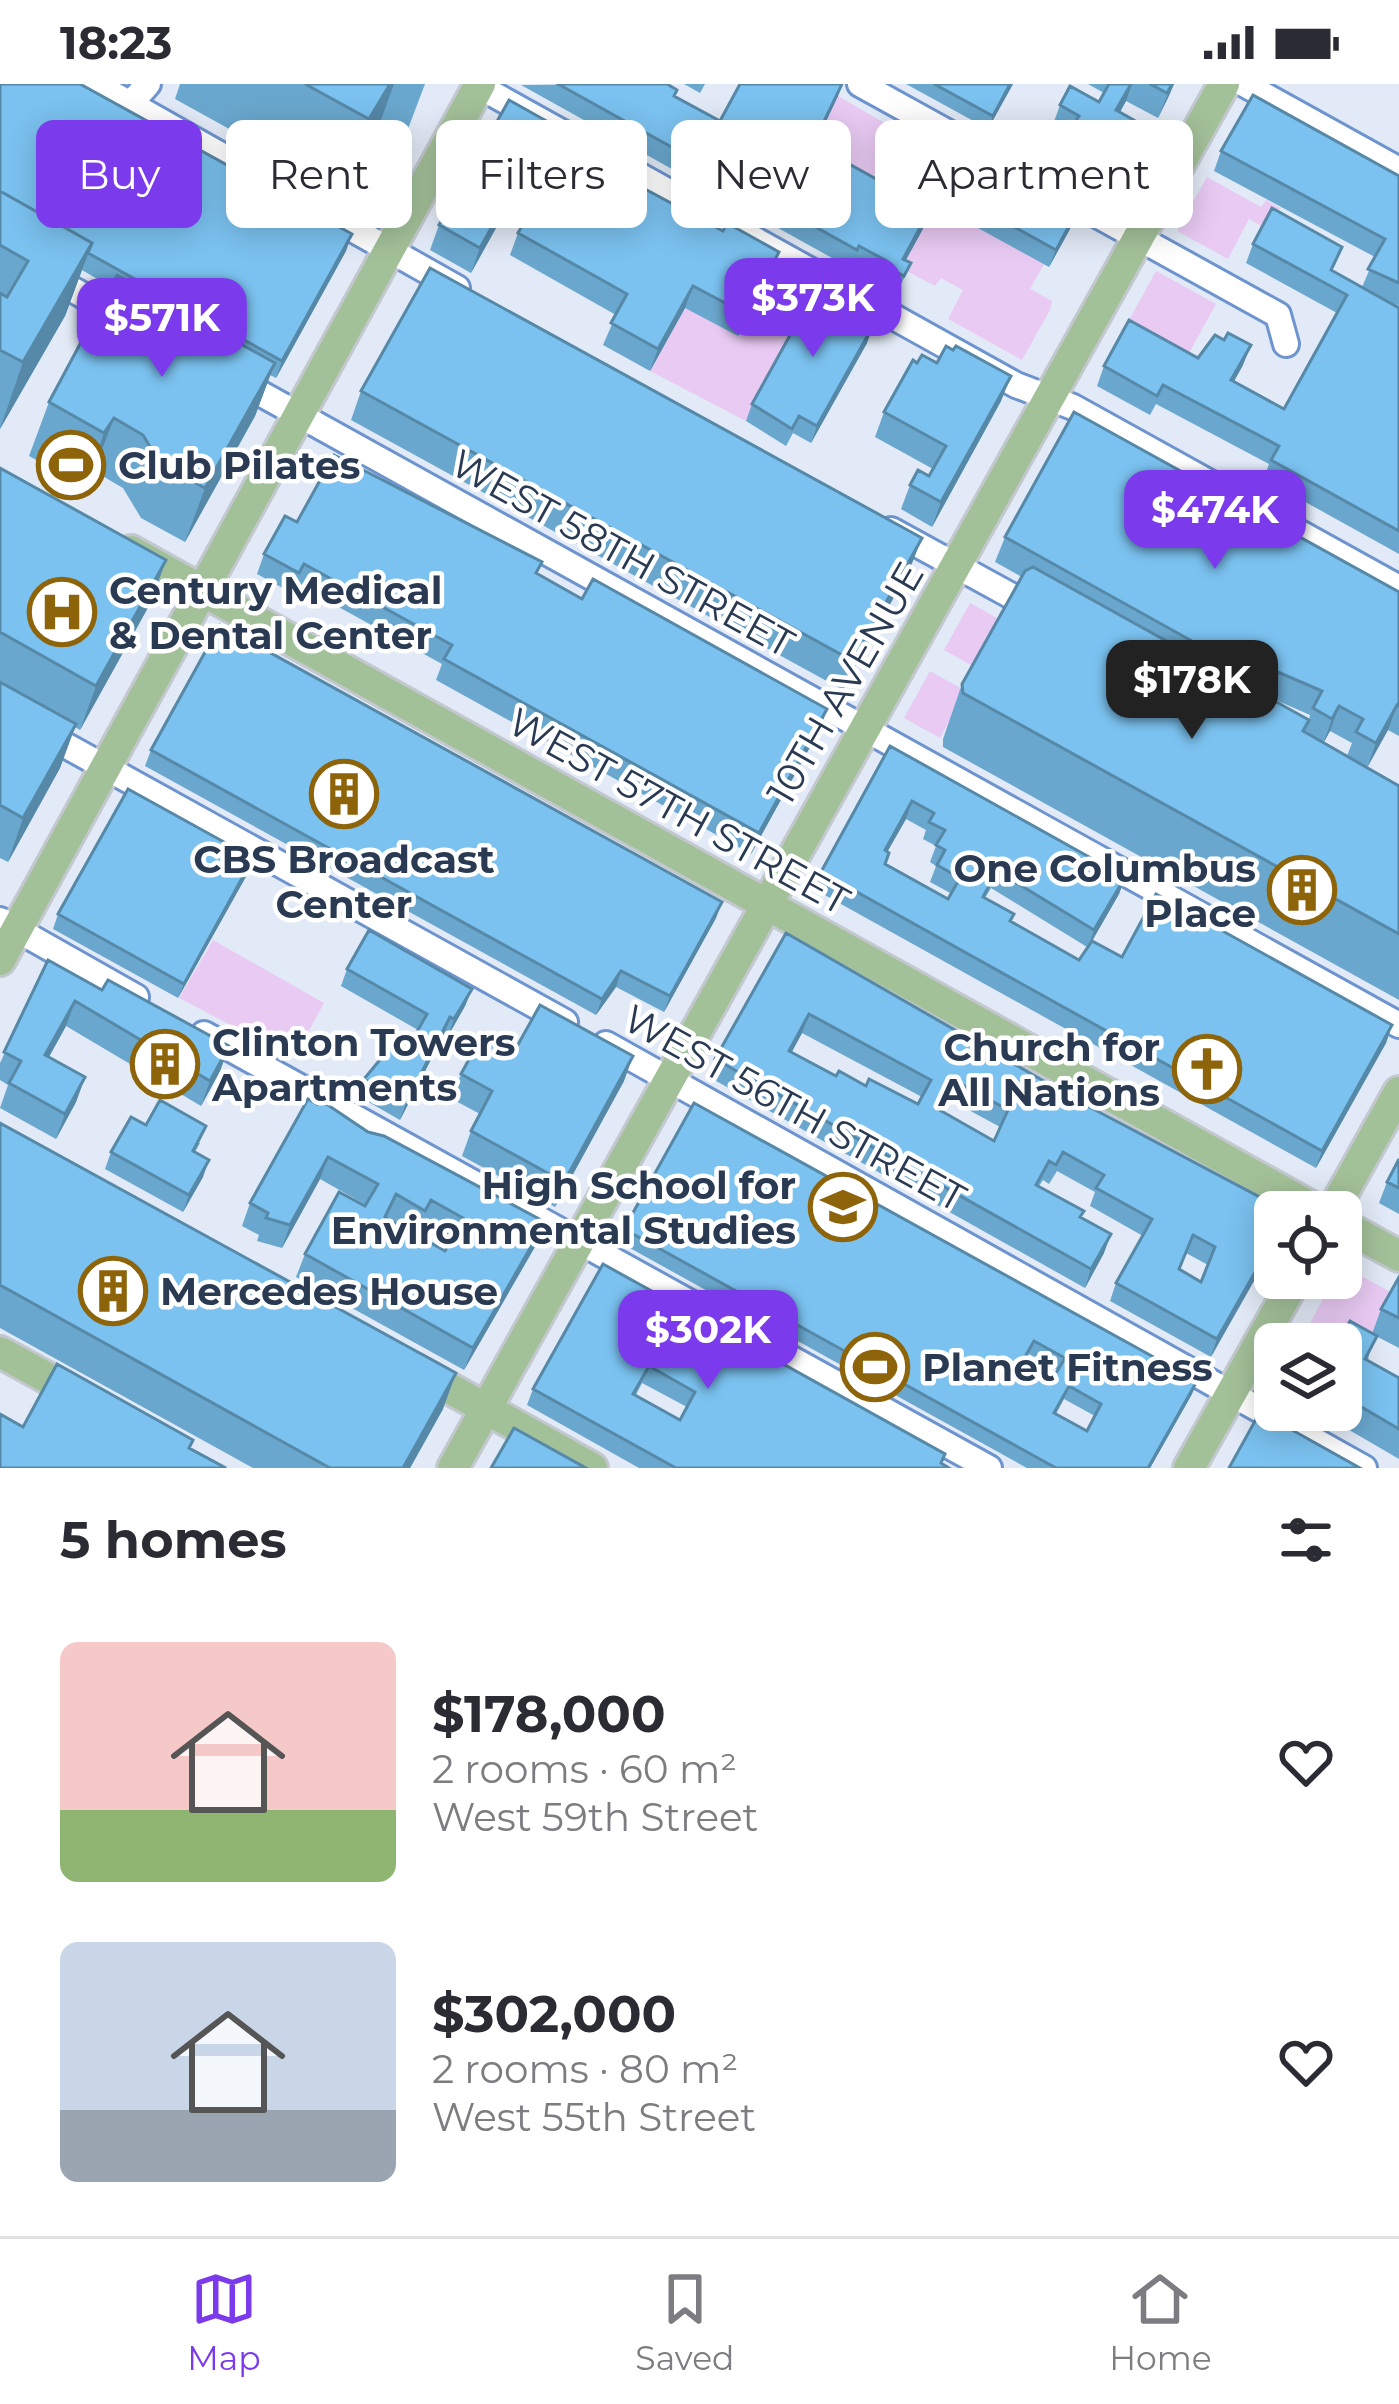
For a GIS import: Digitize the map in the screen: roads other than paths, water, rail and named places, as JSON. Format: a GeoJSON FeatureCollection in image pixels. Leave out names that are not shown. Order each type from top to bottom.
{"type":"FeatureCollection","features":[{"type":"Feature","properties":{"kind":"main road","name":"10TH AVENUE"},"geometry":{"type":"LineString","coordinates":[[453,1468],[1224,84]]}},
{"type":"Feature","properties":{"kind":"main road"},"geometry":{"type":"LineString","coordinates":[[0,960],[8,925],[104,768],[478,85]]}},
{"type":"Feature","properties":{"kind":"main road","name":"WEST 57TH STREET"},"geometry":{"type":"LineString","coordinates":[[100,534],[1282,1191]]}},
{"type":"Feature","properties":{"kind":"main road"},"geometry":{"type":"LineString","coordinates":[[1345,1191],[1399,1092]]}},
{"type":"Feature","properties":{"kind":"main road"},"geometry":{"type":"LineString","coordinates":[[1362,1236],[1399,1256]]}},
{"type":"Feature","properties":{"kind":"main road"},"geometry":{"type":"LineString","coordinates":[[1189,1468],[1284,1299]]}},
{"type":"Feature","properties":{"kind":"main road"},"geometry":{"type":"LineString","coordinates":[[379,1349],[592,1468]]}},
{"type":"Feature","properties":{"kind":"main road"},"geometry":{"type":"LineString","coordinates":[[0,1352],[105,1410]]}},
{"type":"Feature","properties":{"kind":"street"},"geometry":{"type":"LineString","coordinates":[[95,84],[474,298]]}},
{"type":"Feature","properties":{"kind":"street"},"geometry":{"type":"LineString","coordinates":[[130,104],[148,84]]}},
{"type":"Feature","properties":{"kind":"street"},"geometry":{"type":"LineString","coordinates":[[860,84],[1278,315],[1286,344]]}},
{"type":"Feature","properties":{"kind":"street"},"geometry":{"type":"LineString","coordinates":[[1244,84],[1399,170]]}},
{"type":"Feature","properties":{"kind":"street"},"geometry":{"type":"LineString","coordinates":[[478,85],[1016,385],[1050,398],[1399,588]]}},
{"type":"Feature","properties":{"kind":"street"},"geometry":{"type":"LineString","coordinates":[[0,249],[150,332]]}},
{"type":"Feature","properties":{"kind":"street","name":"WEST 58TH STREET"},"geometry":{"type":"LineString","coordinates":[[210,366],[1399,1025]]}},
{"type":"Feature","properties":{"kind":"street"},"geometry":{"type":"LineString","coordinates":[[870,519],[1054,620]]}},
{"type":"Feature","properties":{"kind":"street","name":"WEST 56TH STREET"},"geometry":{"type":"LineString","coordinates":[[0,709],[1364,1468]]}},
{"type":"Feature","properties":{"kind":"street"},"geometry":{"type":"LineString","coordinates":[[8,925],[989,1468]]}},
{"type":"Feature","properties":{"kind":"place","name":"Club Pilates"},"geometry":{"type":"Point","coordinates":[71,465]}},
{"type":"Feature","properties":{"kind":"place","name":"Century Medical & Dental Center"},"geometry":{"type":"Point","coordinates":[62,612]}},
{"type":"Feature","properties":{"kind":"place","name":"CBS Broadcast Center"},"geometry":{"type":"Point","coordinates":[344,794]}},
{"type":"Feature","properties":{"kind":"place","name":"One Columbus Place"},"geometry":{"type":"Point","coordinates":[1302,890]}},
{"type":"Feature","properties":{"kind":"place","name":"Clinton Towers Apartments"},"geometry":{"type":"Point","coordinates":[165,1064]}},
{"type":"Feature","properties":{"kind":"place","name":"Church for All Nations"},"geometry":{"type":"Point","coordinates":[1207,1069]}},
{"type":"Feature","properties":{"kind":"place","name":"High School for Environmental Studies"},"geometry":{"type":"Point","coordinates":[843,1207]}},
{"type":"Feature","properties":{"kind":"place","name":"Mercedes House"},"geometry":{"type":"Point","coordinates":[113,1291]}},
{"type":"Feature","properties":{"kind":"place","name":"Planet Fitness"},"geometry":{"type":"Point","coordinates":[875,1367]}}]}
